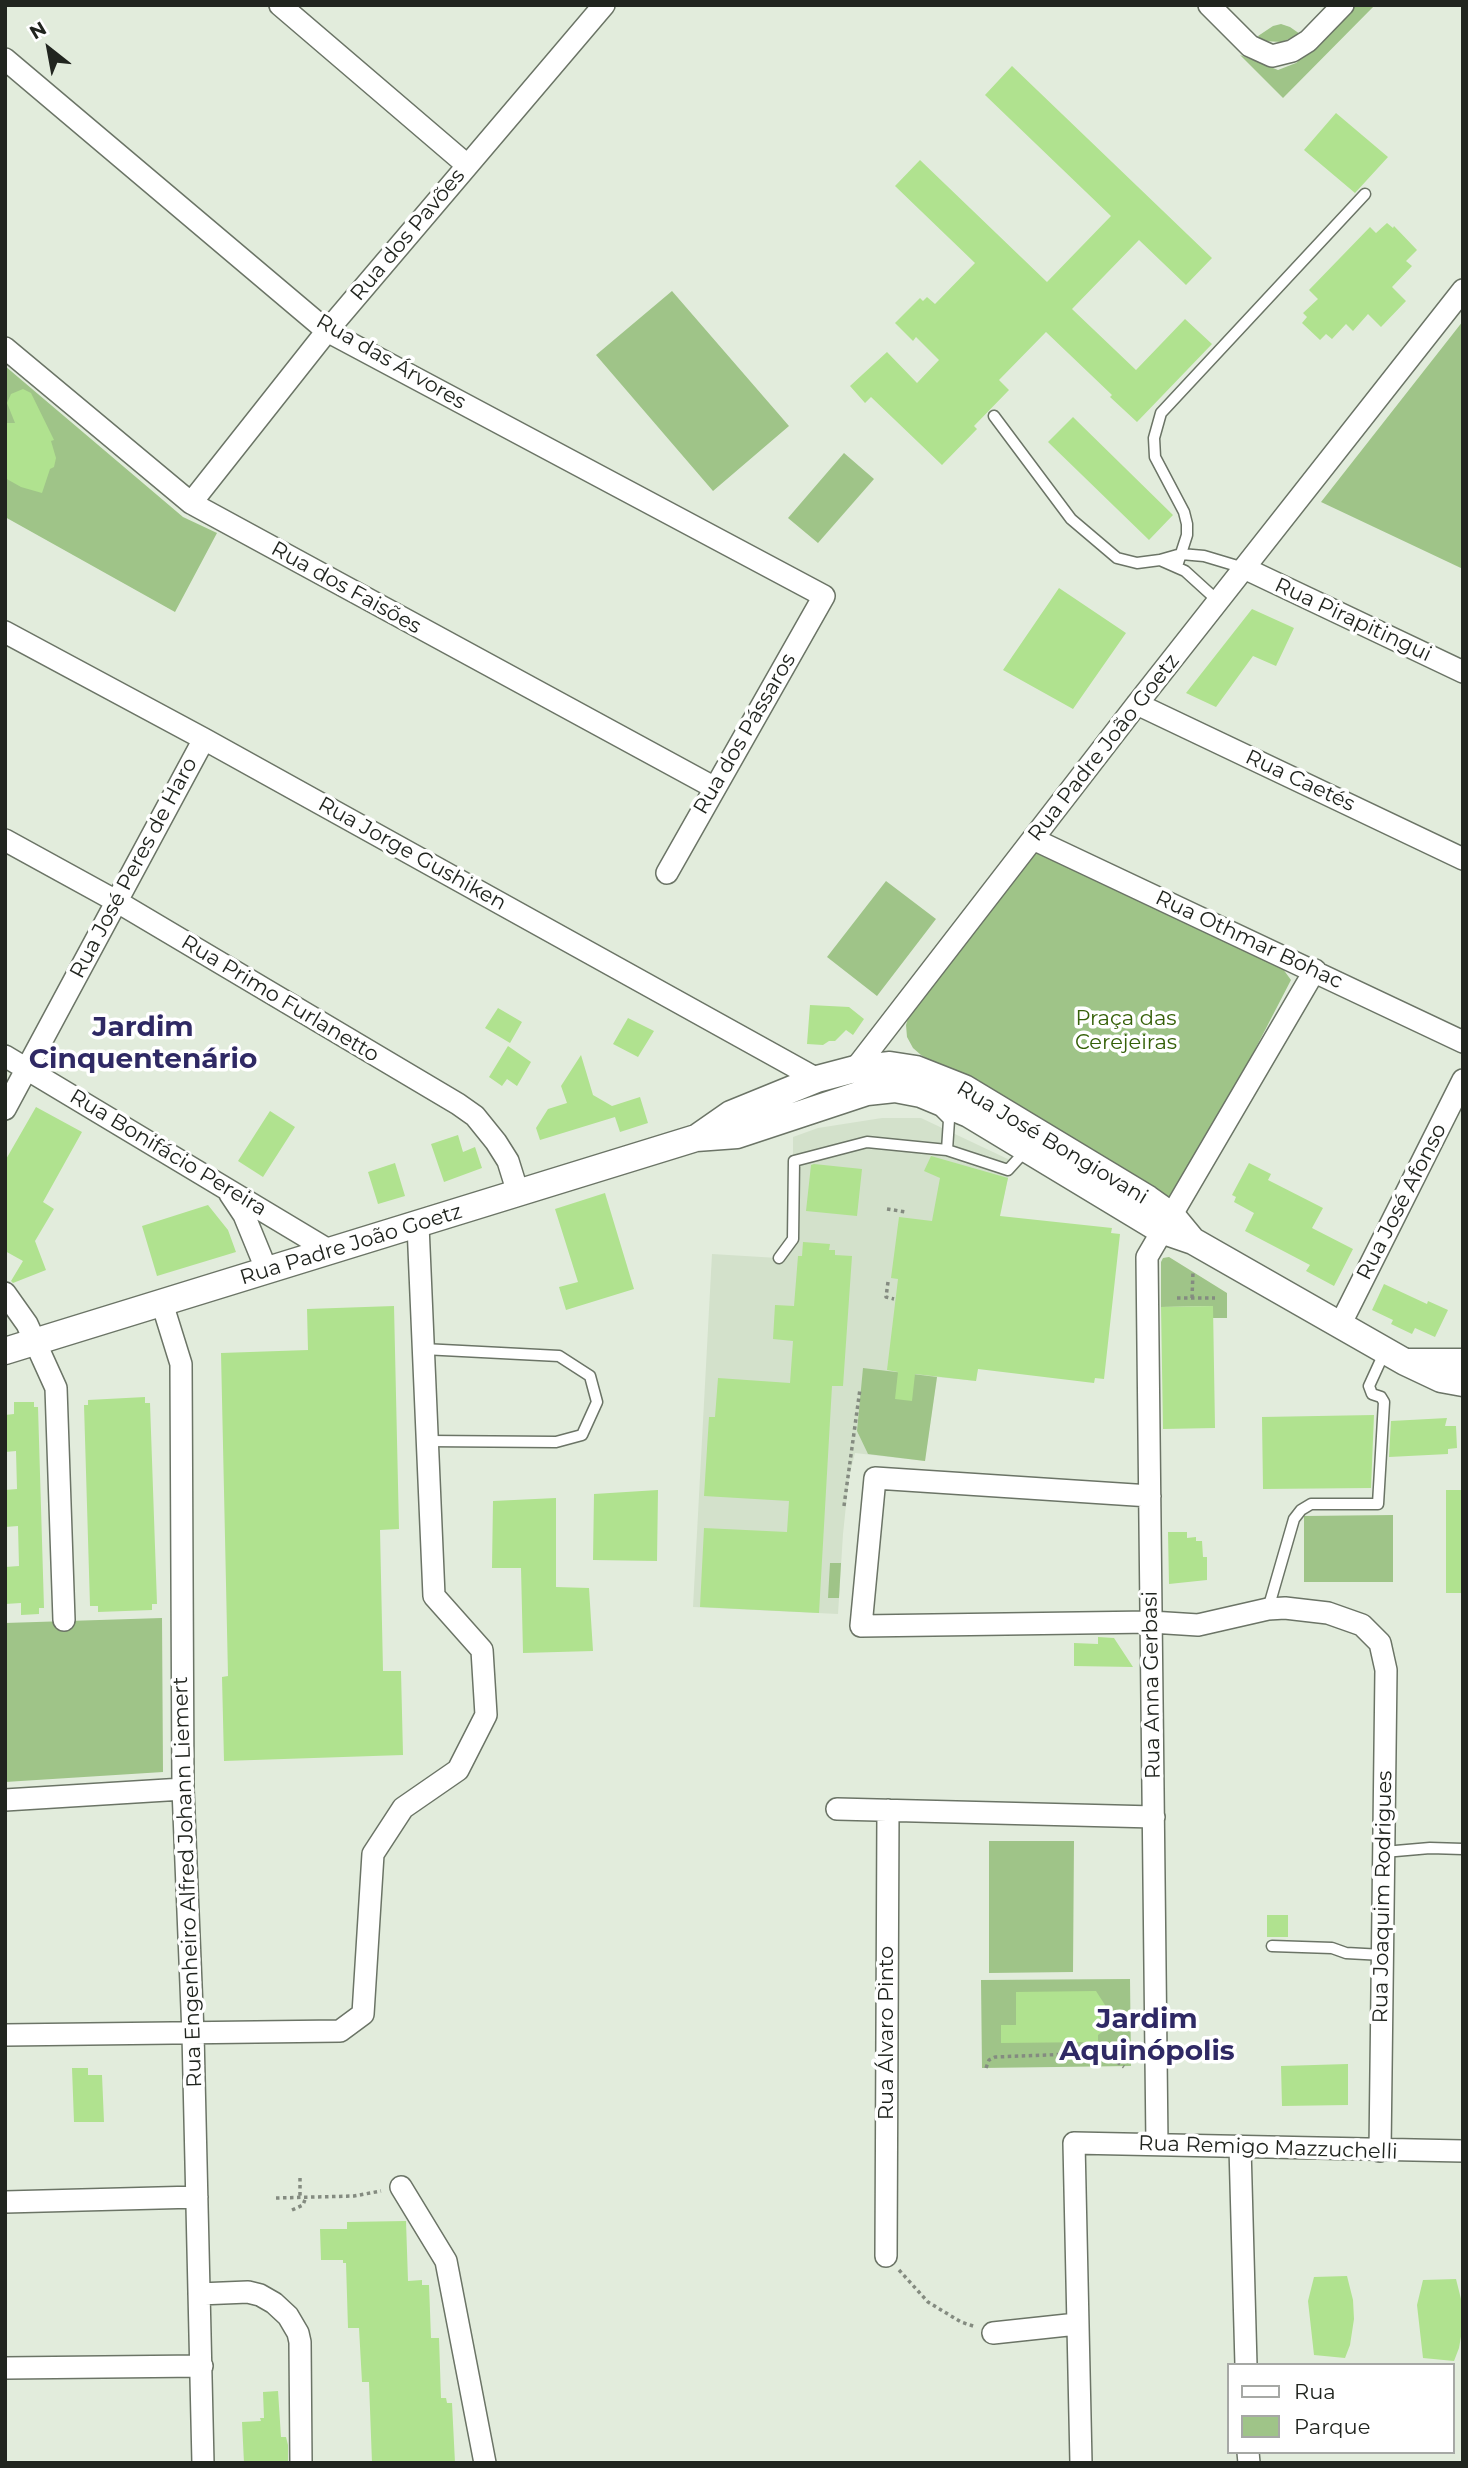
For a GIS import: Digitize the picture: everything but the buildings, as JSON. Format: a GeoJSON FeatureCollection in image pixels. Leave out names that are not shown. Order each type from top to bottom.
{"type":"FeatureCollection","features":[{"type":"Feature","properties":{"kind":"street"},"geometry":{"type":"LineString","coordinates":[[280,5],[467,165]]}},
{"type":"Feature","properties":{"kind":"street","name":"Rua dos Pavões"},"geometry":{"type":"LineString","coordinates":[[191,503],[327,331],[604,5]]}},
{"type":"Feature","properties":{"kind":"street"},"geometry":{"type":"LineString","coordinates":[[1209,5],[1250,46],[1272,56],[1292,51],[1308,41],[1343,5]]}},
{"type":"Feature","properties":{"kind":"street","name":"Rua das Árvores"},"geometry":{"type":"LineString","coordinates":[[5,59],[327,331],[824,596]]}},
{"type":"Feature","properties":{"kind":"street","name":"Rua Padre João Goetz"},"geometry":{"type":"LineString","coordinates":[[696,1138],[731,1114],[817,1079],[856,1069],[1218,601],[1463,290]]}},
{"type":"Feature","properties":{"kind":"street","name":"Rua dos Faisões"},"geometry":{"type":"LineString","coordinates":[[5,348],[191,503],[715,788]]}},
{"type":"Feature","properties":{"kind":"street","name":"Rua Pirapitingui"},"geometry":{"type":"LineString","coordinates":[[1244,568],[1463,672]]}},
{"type":"Feature","properties":{"kind":"street","name":"Rua dos Pássaros"},"geometry":{"type":"LineString","coordinates":[[667,873],[824,596]]}},
{"type":"Feature","properties":{"kind":"street","name":"Rua Jorge Gushiken"},"geometry":{"type":"LineString","coordinates":[[5,632],[204,739],[817,1079]]}},
{"type":"Feature","properties":{"kind":"street","name":"Rua Caetés"},"geometry":{"type":"LineString","coordinates":[[1138,704],[1463,859]]}},
{"type":"Feature","properties":{"kind":"street","name":"Rua José Peres de Haro"},"geometry":{"type":"LineString","coordinates":[[5,1109],[204,739]]}},
{"type":"Feature","properties":{"kind":"street","name":"Rua Othmar Bohac"},"geometry":{"type":"LineString","coordinates":[[1034,839],[1463,1042]]}},
{"type":"Feature","properties":{"kind":"street","name":"Rua Primo Furlanetto"},"geometry":{"type":"LineString","coordinates":[[5,840],[116,901],[458,1104],[475,1116],[496,1142],[508,1161],[518,1193]]}},
{"type":"Feature","properties":{"kind":"street","name":"Rua Anna Gerbasi"},"geometry":{"type":"LineString","coordinates":[[1157,2144],[1147,1257],[1315,970]]}},
{"type":"Feature","properties":{"kind":"street","name":"Rua Bonifácio Pereira"},"geometry":{"type":"LineString","coordinates":[[5,1056],[330,1251]]}},
{"type":"Feature","properties":{"kind":"street","name":"Rua José Bongiovani"},"geometry":{"type":"LineString","coordinates":[[856,1069],[890,1065],[916,1069],[964,1088],[1193,1241],[1395,1356],[1441,1379],[1463,1383]]}},
{"type":"Feature","properties":{"kind":"street","name":"Rua José Afonso"},"geometry":{"type":"LineString","coordinates":[[1340,1325],[1463,1080]]}},
{"type":"Feature","properties":{"kind":"street","name":"Rua Padre João Goetz"},"geometry":{"type":"LineString","coordinates":[[5,1351],[696,1138],[737,1135],[867,1092],[895,1090],[921,1094]]}},
{"type":"Feature","properties":{"kind":"street","name":"Rua José Bongiovani"},"geometry":{"type":"LineString","coordinates":[[921,1094],[969,1114],[1167,1223]]}},
{"type":"Feature","properties":{"kind":"street"},"geometry":{"type":"LineString","coordinates":[[227,1189],[244,1215],[267,1271]]}},
{"type":"Feature","properties":{"kind":"street"},"geometry":{"type":"LineString","coordinates":[[5,2035],[340,2031],[363,2014],[373,1854],[403,1808],[458,1770],[485,1715],[482,1650],[434,1596],[418,1225]]}},
{"type":"Feature","properties":{"kind":"street"},"geometry":{"type":"LineString","coordinates":[[5,1293],[27,1324],[56,1388],[64,1620]]}},
{"type":"Feature","properties":{"kind":"street","name":"Rua Engenheiro Alfred Johann Liemert"},"geometry":{"type":"LineString","coordinates":[[162,1303],[181,1364],[183,1789],[203,2463]]}},
{"type":"Feature","properties":{"kind":"street"},"geometry":{"type":"LineString","coordinates":[[1395,1356],[1463,1362]]}},
{"type":"Feature","properties":{"kind":"street"},"geometry":{"type":"LineString","coordinates":[[1150,1496],[875,1478],[861,1626],[1152,1622],[1198,1625],[1268,1609]]}},
{"type":"Feature","properties":{"kind":"street","name":"Rua Joaquim Rodrigues"},"geometry":{"type":"LineString","coordinates":[[1268,1609],[1285,1608],[1328,1613],[1362,1625],[1380,1643],[1386,1670],[1380,2151]]}},
{"type":"Feature","properties":{"kind":"street"},"geometry":{"type":"LineString","coordinates":[[5,1800],[183,1789]]}},
{"type":"Feature","properties":{"kind":"street"},"geometry":{"type":"LineString","coordinates":[[837,1809],[1154,1816]]}},
{"type":"Feature","properties":{"kind":"street","name":"Rua Álvaro Pinto"},"geometry":{"type":"LineString","coordinates":[[886,2256],[888,1810]]}},
{"type":"Feature","properties":{"kind":"street","name":"Rua Remigo Mazzuchelli"},"geometry":{"type":"LineString","coordinates":[[1077,2324],[1074,2143],[1463,2151]]}},
{"type":"Feature","properties":{"kind":"street"},"geometry":{"type":"LineString","coordinates":[[1240,2147],[1246,2363]]}},
{"type":"Feature","properties":{"kind":"street"},"geometry":{"type":"LineString","coordinates":[[401,2187],[446,2261],[485,2463]]}},
{"type":"Feature","properties":{"kind":"street"},"geometry":{"type":"LineString","coordinates":[[5,2202],[197,2197]]}},
{"type":"Feature","properties":{"kind":"street"},"geometry":{"type":"LineString","coordinates":[[199,2294],[247,2292],[260,2295],[288,2316],[300,2342],[301,2463]]}},
{"type":"Feature","properties":{"kind":"street"},"geometry":{"type":"LineString","coordinates":[[993,2333],[1077,2324],[1081,2463]]}},
{"type":"Feature","properties":{"kind":"street"},"geometry":{"type":"LineString","coordinates":[[5,2368],[202,2366]]}},
{"type":"Feature","properties":{"kind":"lane"},"geometry":{"type":"LineString","coordinates":[[1177,566],[1187,535],[1184,512],[1155,457],[1154,438],[1161,413],[1366,194]]}},
{"type":"Feature","properties":{"kind":"lane"},"geometry":{"type":"LineString","coordinates":[[994,416],[1071,519],[1117,558],[1137,563],[1181,554],[1204,556],[1244,568]]}},
{"type":"Feature","properties":{"kind":"lane"},"geometry":{"type":"LineString","coordinates":[[1160,560],[1177,566],[1218,601]]}},
{"type":"Feature","properties":{"kind":"lane"},"geometry":{"type":"LineString","coordinates":[[921,1094],[949,1120],[947,1150]]}},
{"type":"Feature","properties":{"kind":"lane"},"geometry":{"type":"LineString","coordinates":[[779,1258],[793,1239],[794,1161],[867,1142],[947,1150],[1008,1170],[1028,1148]]}},
{"type":"Feature","properties":{"kind":"lane"},"geometry":{"type":"LineString","coordinates":[[423,1349],[559,1356],[590,1376],[597,1402],[582,1435],[556,1442],[427,1441]]}},
{"type":"Feature","properties":{"kind":"lane"},"geometry":{"type":"LineString","coordinates":[[1268,1609],[1294,1519],[1301,1510],[1311,1504],[1378,1504],[1384,1402],[1381,1397],[1372,1394],[1369,1385],[1395,1356]]}},
{"type":"Feature","properties":{"kind":"lane"},"geometry":{"type":"LineString","coordinates":[[1384,1852],[1430,1848],[1463,1849]]}},
{"type":"Feature","properties":{"kind":"lane"},"geometry":{"type":"LineString","coordinates":[[1272,1946],[1332,1948],[1364,1955],[1383,1955]]}},
{"type":"Feature","properties":{"kind":"path"},"geometry":{"type":"LineString","coordinates":[[887,1209],[905,1212]]}},
{"type":"Feature","properties":{"kind":"path"},"geometry":{"type":"LineString","coordinates":[[1192,1298],[1193,1272]]}},
{"type":"Feature","properties":{"kind":"path"},"geometry":{"type":"LineString","coordinates":[[888,1282],[886,1297],[894,1298]]}},
{"type":"Feature","properties":{"kind":"path"},"geometry":{"type":"LineString","coordinates":[[1177,1298],[1215,1298]]}},
{"type":"Feature","properties":{"kind":"path"},"geometry":{"type":"LineString","coordinates":[[844,1506],[860,1389]]}},
{"type":"Feature","properties":{"kind":"path"},"geometry":{"type":"LineString","coordinates":[[1106,2017],[1130,2015]]}},
{"type":"Feature","properties":{"kind":"path"},"geometry":{"type":"LineString","coordinates":[[986,2068],[989,2060],[995,2057],[1098,2053],[1110,2056],[1124,2067]]}},
{"type":"Feature","properties":{"kind":"path"},"geometry":{"type":"LineString","coordinates":[[300,2178],[300,2197]]}},
{"type":"Feature","properties":{"kind":"path"},"geometry":{"type":"LineString","coordinates":[[276,2198],[354,2196],[401,2187]]}},
{"type":"Feature","properties":{"kind":"path"},"geometry":{"type":"LineString","coordinates":[[292,2210],[303,2205],[306,2197]]}},
{"type":"Feature","properties":{"kind":"path"},"geometry":{"type":"LineString","coordinates":[[886,2256],[928,2302],[961,2322],[993,2333]]}},
{"type":"Feature","properties":{"kind":"shaded area"},"geometry":{"type":"Polygon","coordinates":[[[882,1118],[921,1118],[1012,1161],[996,1229],[976,1381],[937,1377],[925,1461],[855,1453],[849,1477],[838,1614],[693,1607],[712,1254],[778,1258],[793,1239],[793,1137],[818,1128],[882,1118]]]}},
{"type":"Feature","properties":{"kind":"green space"},"geometry":{"type":"Polygon","coordinates":[[[1356,5],[1375,5],[1283,98],[1240,55],[1278,70],[1296,63],[1356,5]]]}},
{"type":"Feature","properties":{"kind":"green space"},"geometry":{"type":"Polygon","coordinates":[[[1281,24],[1300,34],[1282,42],[1263,41],[1258,36],[1273,26],[1281,24]]]}},
{"type":"Feature","properties":{"kind":"green space"},"geometry":{"type":"Polygon","coordinates":[[[672,291],[789,426],[713,491],[596,355],[672,291]]]}},
{"type":"Feature","properties":{"kind":"green space"},"geometry":{"type":"Polygon","coordinates":[[[1463,321],[1463,569],[1321,502],[1463,321]]]}},
{"type":"Feature","properties":{"kind":"green space"},"geometry":{"type":"Polygon","coordinates":[[[5,366],[183,517],[217,533],[175,612],[5,517],[5,366]]]}},
{"type":"Feature","properties":{"kind":"green space"},"geometry":{"type":"Polygon","coordinates":[[[844,453],[874,479],[818,543],[788,518],[844,453]]]}},
{"type":"Feature","properties":{"kind":"green space","name":"Praça das Cerejeiras"},"geometry":{"type":"Polygon","coordinates":[[[1036,852],[1283,969],[1291,980],[1175,1204],[921,1055],[907,1037],[909,1015],[926,986],[1036,852]]]}},
{"type":"Feature","properties":{"kind":"green space"},"geometry":{"type":"Polygon","coordinates":[[[886,881],[936,919],[877,996],[827,957],[886,881]]]}},
{"type":"Feature","properties":{"kind":"green space"},"geometry":{"type":"Polygon","coordinates":[[[1169,1257],[1227,1293],[1227,1318],[1213,1318],[1213,1306],[1161,1307],[1161,1262],[1163,1258],[1169,1257]]]}},
{"type":"Feature","properties":{"kind":"green space"},"geometry":{"type":"Polygon","coordinates":[[[863,1368],[937,1377],[925,1461],[868,1454],[857,1431],[863,1368]]]}},
{"type":"Feature","properties":{"kind":"green space"},"geometry":{"type":"Polygon","coordinates":[[[1393,1515],[1393,1582],[1304,1582],[1304,1516],[1393,1515]]]}},
{"type":"Feature","properties":{"kind":"green space"},"geometry":{"type":"Polygon","coordinates":[[[830,1563],[841,1563],[839,1598],[828,1598],[830,1563]]]}},
{"type":"Feature","properties":{"kind":"green space"},"geometry":{"type":"Polygon","coordinates":[[[162,1618],[163,1772],[5,1782],[5,1623],[162,1618]]]}},
{"type":"Feature","properties":{"kind":"green space"},"geometry":{"type":"Polygon","coordinates":[[[989,1841],[1074,1841],[1073,1972],[989,1973],[989,1841]]]}},
{"type":"Feature","properties":{"kind":"green space"},"geometry":{"type":"Polygon","coordinates":[[[1130,1979],[1131,2066],[982,2068],[981,1980],[1130,1979]]]}},
{"type":"Feature","properties":{"kind":"district","name":"Jardim Cinquentenário"},"geometry":{"type":"Point","coordinates":[143,1044]}},
{"type":"Feature","properties":{"kind":"district","name":"Jardim Aquinópolis"},"geometry":{"type":"Point","coordinates":[1147,2036]}}]}
